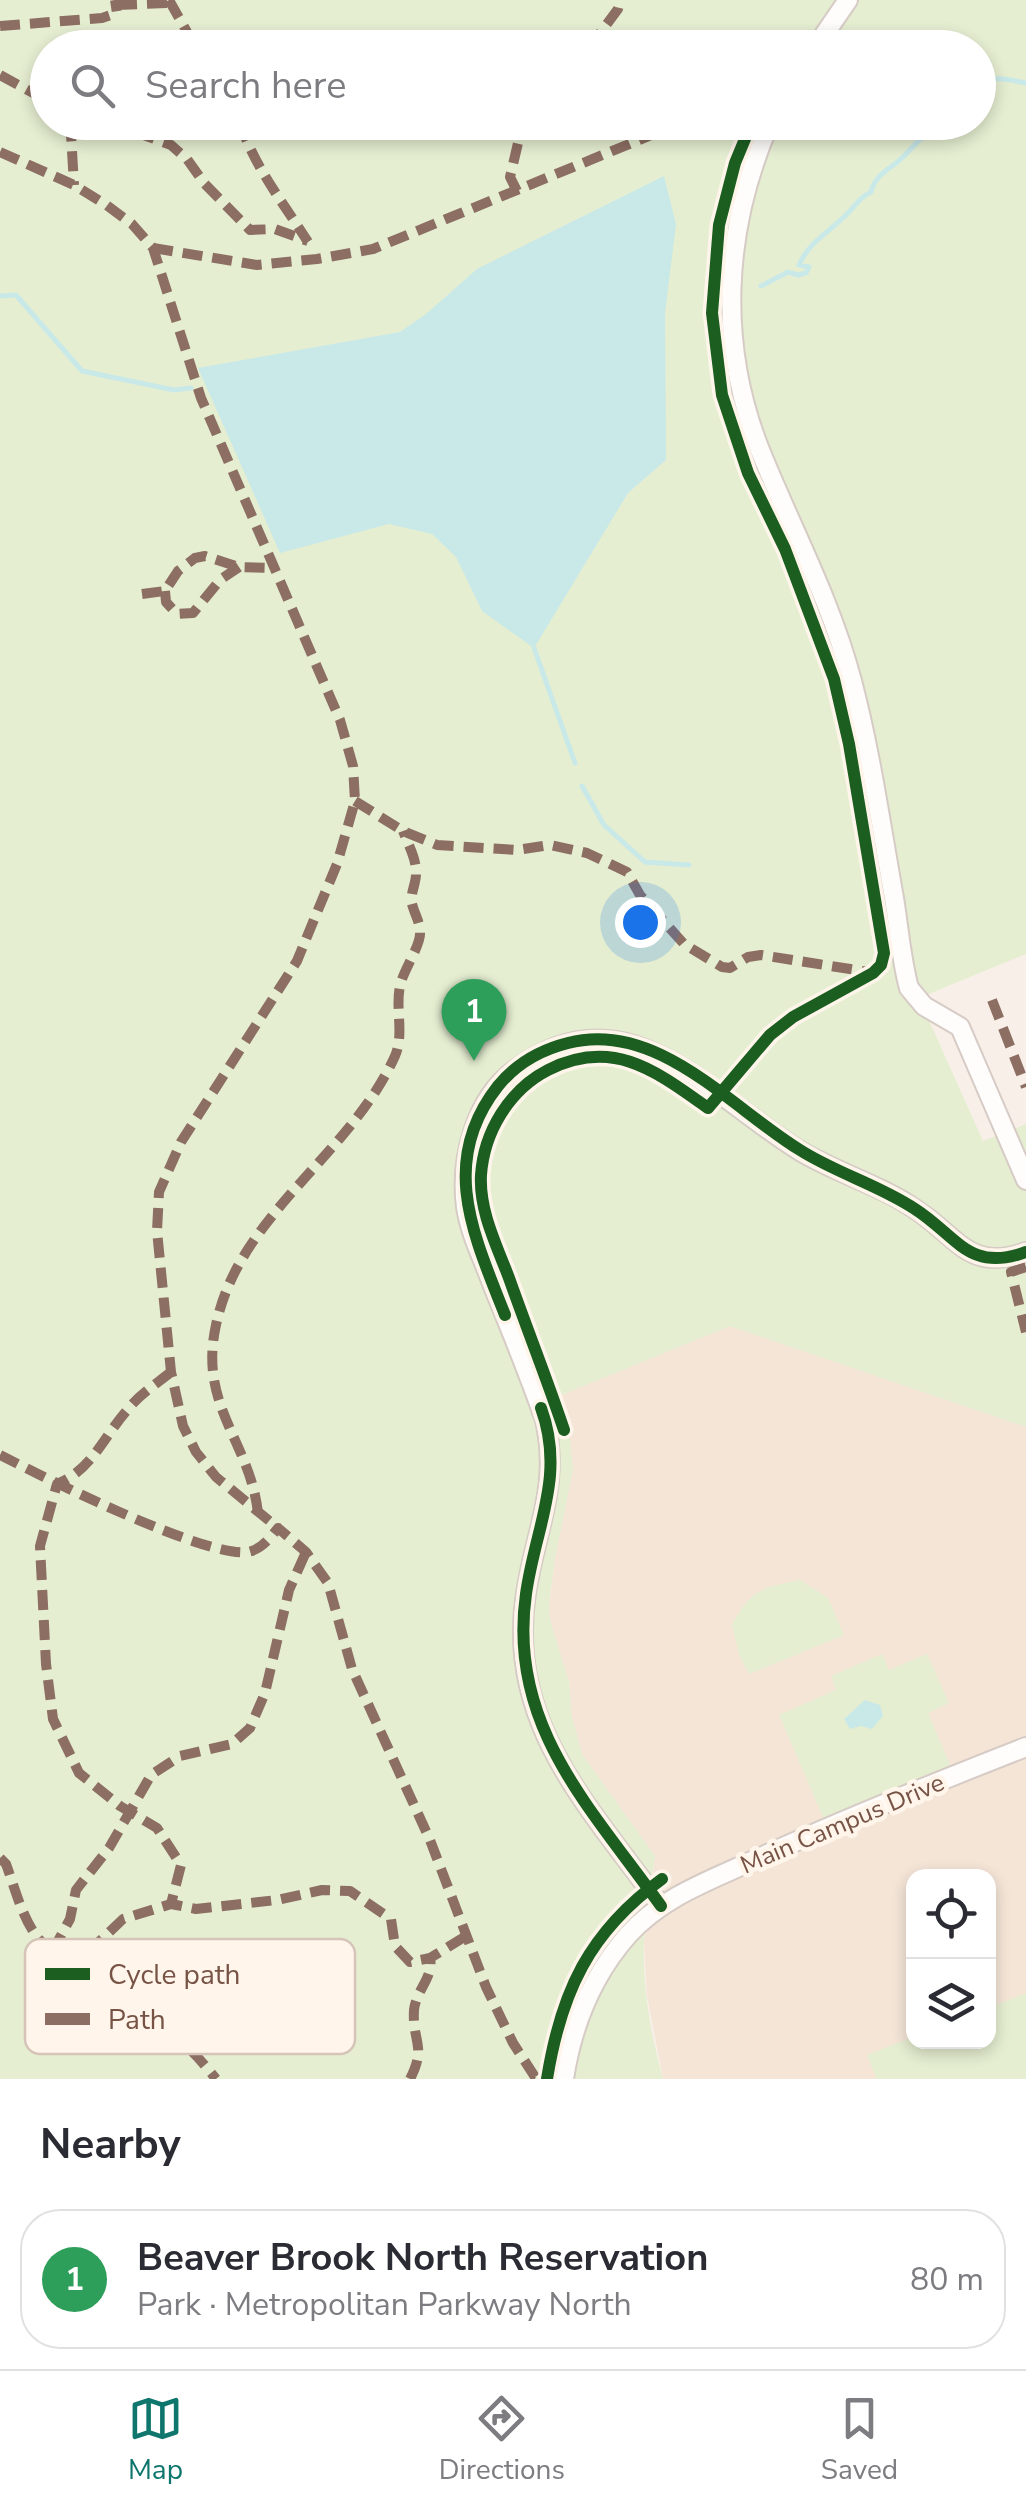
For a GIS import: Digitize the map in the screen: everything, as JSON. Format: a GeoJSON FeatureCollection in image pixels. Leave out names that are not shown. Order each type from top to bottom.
{"type":"FeatureCollection","features":[{"type":"Feature","properties":{"kind":"street"},"geometry":{"type":"LineString","coordinates":[[827,30],[848,0]]}},
{"type":"Feature","properties":{"kind":"street"},"geometry":{"type":"LineString","coordinates":[[763,140],[743,196],[731,264],[731,334],[741,390],[761,454],[828,604],[850,676],[868,750],[909,988],[924,1006],[960,1027],[1026,1180]]}},
{"type":"Feature","properties":{"kind":"street"},"geometry":{"type":"LineString","coordinates":[[661,1906],[562,1769],[534,1711],[527,1683],[523,1625],[526,1595],[552,1478],[552,1450],[545,1420],[466,1210],[467,1164],[476,1122],[507,1075],[532,1057],[580,1040],[614,1038],[650,1048],[681,1066],[804,1153],[914,1208],[960,1248],[978,1257],[997,1259],[1026,1252]]}},
{"type":"Feature","properties":{"kind":"street","name":"Main Campus Drive"},"geometry":{"type":"LineString","coordinates":[[564,2079],[569,2049],[585,2002],[605,1964],[630,1932],[661,1906],[806,1836],[1026,1747]]}},
{"type":"Feature","properties":{"kind":"shaded area"},"geometry":{"type":"Polygon","coordinates":[[[730,1326],[1026,1427],[1026,2079],[663,2079],[647,1996],[644,1941],[655,1856],[582,1754],[572,1717],[569,1682],[550,1620],[555,1558],[573,1469],[559,1396],[730,1326]]]}},
{"type":"Feature","properties":{"kind":"green space"},"geometry":{"type":"Polygon","coordinates":[[[0,0],[1026,0],[1026,954],[919,998],[983,1141],[1026,1124],[1026,1427],[730,1326],[559,1396],[569,1428],[573,1469],[555,1558],[550,1620],[569,1682],[572,1717],[582,1754],[655,1856],[646,1919],[644,1975],[663,2079],[0,2079],[0,0]]]}},
{"type":"Feature","properties":{"kind":"green space"},"geometry":{"type":"Polygon","coordinates":[[[800,1580],[828,1598],[844,1635],[749,1674],[732,1625],[745,1604],[759,1592],[800,1580]]]}},
{"type":"Feature","properties":{"kind":"green space"},"geometry":{"type":"Polygon","coordinates":[[[882,1654],[889,1670],[927,1654],[949,1703],[928,1713],[950,1765],[824,1819],[779,1715],[836,1690],[831,1676],[882,1654]]]}},
{"type":"Feature","properties":{"kind":"green space"},"geometry":{"type":"Polygon","coordinates":[[[1026,1993],[1026,2079],[877,2079],[867,2055],[906,2040],[906,2049],[996,2049],[996,2005],[1026,1993]]]}},
{"type":"Feature","properties":{"kind":"water"},"geometry":{"type":"Polygon","coordinates":[[[664,176],[676,224],[665,313],[666,460],[628,493],[534,648],[482,611],[456,557],[432,534],[389,524],[280,553],[198,368],[400,332],[477,269],[664,176]]]}},
{"type":"Feature","properties":{"kind":"water"},"geometry":{"type":"Polygon","coordinates":[[[865,1700],[880,1705],[883,1716],[872,1729],[850,1729],[844,1719],[865,1700]]]}},
{"type":"Feature","properties":{"kind":"waterway"},"geometry":{"type":"LineString","coordinates":[[996,79],[1026,83]]}},
{"type":"Feature","properties":{"kind":"waterway"},"geometry":{"type":"LineString","coordinates":[[761,286],[788,272],[806,273],[809,267],[799,265],[808,250],[920,140]]}},
{"type":"Feature","properties":{"kind":"waterway"},"geometry":{"type":"LineString","coordinates":[[0,296],[16,295],[82,371],[174,390],[191,388]]}},
{"type":"Feature","properties":{"kind":"waterway"},"geometry":{"type":"LineString","coordinates":[[534,648],[575,763]]}},
{"type":"Feature","properties":{"kind":"waterway"},"geometry":{"type":"LineString","coordinates":[[582,786],[604,825],[645,862],[689,865]]}},
{"type":"Feature","properties":{"kind":"marked path"},"geometry":{"type":"LineString","coordinates":[[0,26],[102,18],[117,13],[115,0]]}},
{"type":"Feature","properties":{"kind":"marked path"},"geometry":{"type":"LineString","coordinates":[[169,0],[186,30]]}},
{"type":"Feature","properties":{"kind":"marked path"},"geometry":{"type":"LineString","coordinates":[[602,30],[620,0]]}},
{"type":"Feature","properties":{"kind":"marked path"},"geometry":{"type":"LineString","coordinates":[[117,5],[170,3]]}},
{"type":"Feature","properties":{"kind":"marked path"},"geometry":{"type":"LineString","coordinates":[[0,75],[30,91]]}},
{"type":"Feature","properties":{"kind":"marked path"},"geometry":{"type":"LineString","coordinates":[[71,140],[74,185]]}},
{"type":"Feature","properties":{"kind":"marked path"},"geometry":{"type":"LineString","coordinates":[[157,140],[171,145],[187,159],[204,183],[250,230],[275,229],[308,241]]}},
{"type":"Feature","properties":{"kind":"marked path"},"geometry":{"type":"LineString","coordinates":[[247,140],[308,242]]}},
{"type":"Feature","properties":{"kind":"marked path"},"geometry":{"type":"LineString","coordinates":[[517,191],[510,177],[520,140]]}},
{"type":"Feature","properties":{"kind":"marked path"},"geometry":{"type":"LineString","coordinates":[[153,248],[257,265],[373,249],[639,140]]}},
{"type":"Feature","properties":{"kind":"marked path"},"geometry":{"type":"LineString","coordinates":[[0,152],[74,185],[105,204],[132,224],[153,248],[201,398],[340,720],[353,766],[355,801],[337,864],[297,961],[181,1142],[159,1192],[157,1231],[171,1372],[183,1426],[196,1452],[216,1477],[278,1528]]}},
{"type":"Feature","properties":{"kind":"marked path"},"geometry":{"type":"LineString","coordinates":[[142,594],[165,591],[178,571],[195,558],[205,556],[239,567],[274,568]]}},
{"type":"Feature","properties":{"kind":"marked path"},"geometry":{"type":"LineString","coordinates":[[165,591],[166,602],[177,614],[193,613],[220,580],[239,567]]}},
{"type":"Feature","properties":{"kind":"marked path"},"geometry":{"type":"LineString","coordinates":[[355,801],[403,831],[437,845],[517,850],[550,845],[587,853],[627,872],[640,895],[684,944],[722,967],[730,968],[748,957],[761,955],[869,972]]}},
{"type":"Feature","properties":{"kind":"marked path"},"geometry":{"type":"LineString","coordinates":[[258,1513],[246,1465],[219,1401],[212,1353],[216,1325],[228,1286],[247,1250],[351,1125],[395,1056],[401,982],[420,935],[412,900],[415,863],[403,831]]}},
{"type":"Feature","properties":{"kind":"marked path"},"geometry":{"type":"LineString","coordinates":[[992,1000],[1026,1087]]}},
{"type":"Feature","properties":{"kind":"marked path"},"geometry":{"type":"LineString","coordinates":[[1026,1267],[1011,1272],[1026,1332]]}},
{"type":"Feature","properties":{"kind":"marked path"},"geometry":{"type":"LineString","coordinates":[[171,1372],[133,1404],[79,1470],[57,1484],[40,1546],[53,1719],[79,1773],[120,1806],[157,1828],[181,1865],[171,1904]]}},
{"type":"Feature","properties":{"kind":"marked path"},"geometry":{"type":"LineString","coordinates":[[0,1455],[125,1514],[198,1543],[248,1552],[262,1546],[278,1528],[306,1552],[328,1583],[352,1669],[430,1840],[486,1987],[513,2043],[540,2079]]}},
{"type":"Feature","properties":{"kind":"marked path"},"geometry":{"type":"LineString","coordinates":[[59,1939],[70,1919],[76,1890],[109,1848],[151,1775],[180,1756],[232,1744],[250,1728],[265,1693],[289,1590],[306,1552]]}},
{"type":"Feature","properties":{"kind":"marked path"},"geometry":{"type":"LineString","coordinates":[[0,1858],[39,1939]]}},
{"type":"Feature","properties":{"kind":"marked path"},"geometry":{"type":"LineString","coordinates":[[102,1939],[123,1919],[171,1904],[196,1909],[277,1900],[322,1890],[350,1891],[391,1919],[395,1946],[410,1962],[430,1958],[466,1936]]}},
{"type":"Feature","properties":{"kind":"marked path"},"geometry":{"type":"LineString","coordinates":[[410,2079],[418,2059],[414,2010],[431,1965],[430,1958]]}},
{"type":"Feature","properties":{"kind":"marked path"},"geometry":{"type":"LineString","coordinates":[[193,2054],[216,2079]]}},
{"type":"Feature","properties":{"kind":"cycle path"},"geometry":{"type":"LineString","coordinates":[[564,1430],[483,1202],[483,1159],[501,1114],[534,1078],[571,1061],[593,1057],[613,1058],[652,1071],[708,1108],[770,1035],[793,1017],[873,973],[881,965],[884,953],[849,744],[834,679],[785,549],[748,473],[722,395],[712,313],[719,225],[745,140]]}},
{"type":"Feature","properties":{"kind":"cycle path"},"geometry":{"type":"LineString","coordinates":[[505,1315],[473,1228],[467,1199],[469,1143],[480,1114],[513,1071],[548,1050],[601,1039],[632,1044],[662,1055],[800,1150],[915,1209],[977,1255],[991,1258],[1026,1252]]}},
{"type":"Feature","properties":{"kind":"cycle path"},"geometry":{"type":"LineString","coordinates":[[541,1408],[548,1433],[550,1479],[526,1594],[523,1641],[529,1684],[560,1762],[661,1906]]}},
{"type":"Feature","properties":{"kind":"cycle path"},"geometry":{"type":"LineString","coordinates":[[547,2079],[561,2018],[582,1966],[615,1920],[662,1879]]}},
{"type":"Feature","properties":{"kind":"place","name":"Beaver Brook North Reservation"},"geometry":{"type":"Point","coordinates":[474,1061]}}]}
